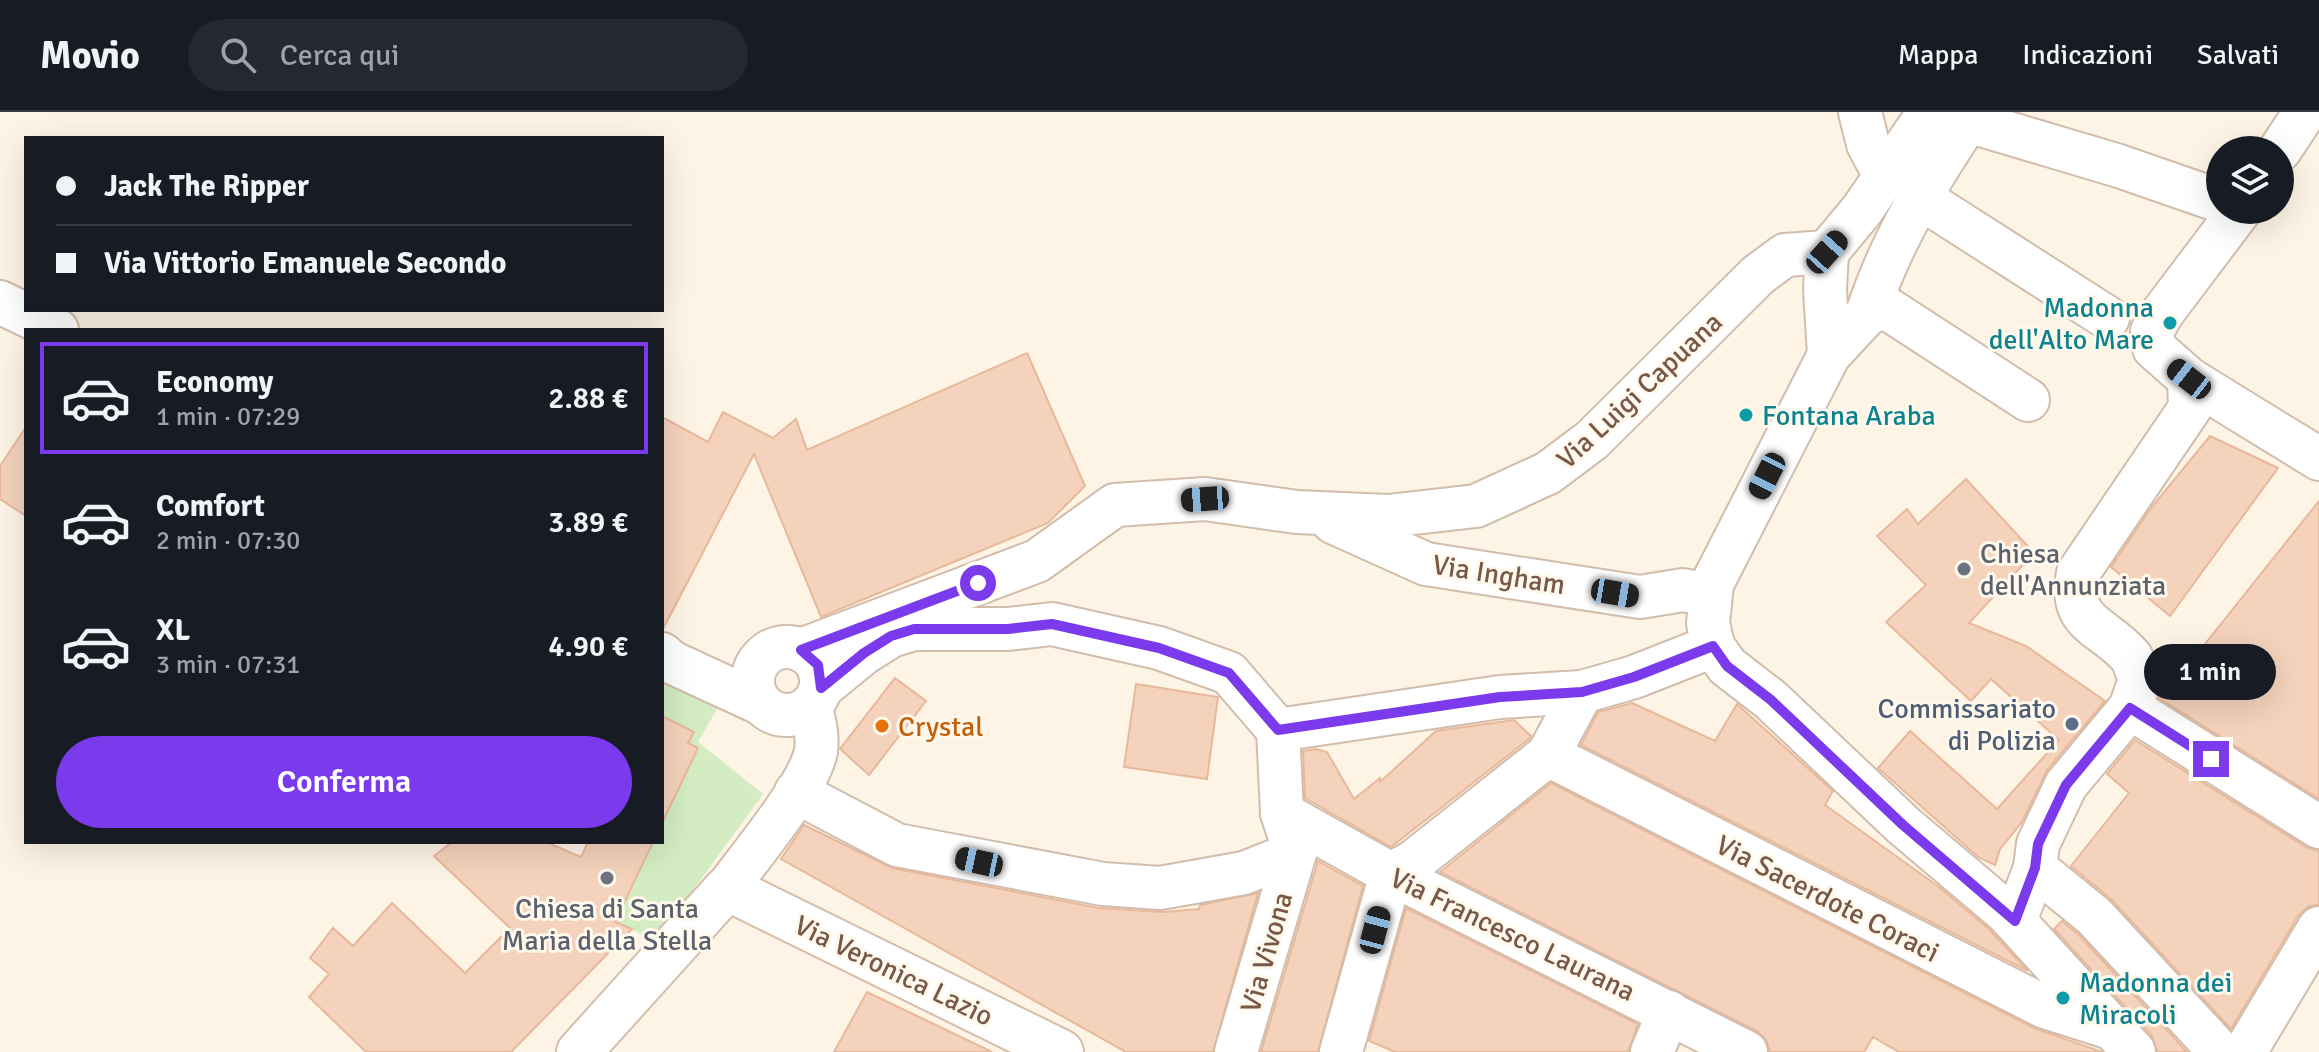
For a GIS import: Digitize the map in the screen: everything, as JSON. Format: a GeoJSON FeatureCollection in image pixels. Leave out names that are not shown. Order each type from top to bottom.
{"type":"FeatureCollection","features":[{"type":"Feature","properties":{"kind":"street"},"geometry":{"type":"LineString","coordinates":[[1860,112],[1868,144],[1884,174]]}},
{"type":"Feature","properties":{"kind":"street"},"geometry":{"type":"LineString","coordinates":[[1829,355],[1825,289],[1827,252],[1862,210],[1884,174],[1957,115]]}},
{"type":"Feature","properties":{"kind":"street"},"geometry":{"type":"LineString","coordinates":[[1957,115],[1895,242],[1867,314],[1829,355],[1709,595],[1708,623],[1713,646],[1727,666],[1771,700],[1903,825],[2015,921],[2123,1040]]}},
{"type":"Feature","properties":{"kind":"street"},"geometry":{"type":"LineString","coordinates":[[1957,115],[2206,196]]}},
{"type":"Feature","properties":{"kind":"street"},"geometry":{"type":"LineString","coordinates":[[1919,197],[2108,318]]}},
{"type":"Feature","properties":{"kind":"street"},"geometry":{"type":"LineString","coordinates":[[2230,224],[2152,331],[2154,348],[2189,379],[2319,459]]}},
{"type":"Feature","properties":{"kind":"street","name":"Via Luigi Capuana"},"geometry":{"type":"LineString","coordinates":[[664,641],[718,654],[785,651],[1037,561],[1115,505],[1205,499],[1297,512],[1388,516],[1476,506],[1548,473],[1592,440],[1785,255],[1827,252]]}},
{"type":"Feature","properties":{"kind":"street"},"geometry":{"type":"LineString","coordinates":[[0,302],[53,328]]}},
{"type":"Feature","properties":{"kind":"street"},"geometry":{"type":"LineString","coordinates":[[1867,314],[1885,307],[2028,400]]}},
{"type":"Feature","properties":{"kind":"street"},"geometry":{"type":"LineString","coordinates":[[2015,921],[2035,868],[2038,844],[2066,785],[2130,708],[2140,680],[2132,658],[2084,618],[2073,594],[2078,573],[2190,408],[2189,379]]}},
{"type":"Feature","properties":{"kind":"street","name":"Via Ingham"},"geometry":{"type":"LineString","coordinates":[[1297,512],[1325,519],[1426,564],[1640,597],[1683,590],[1709,595]]}},
{"type":"Feature","properties":{"kind":"street"},"geometry":{"type":"LineString","coordinates":[[664,656],[671,662],[789,716],[816,697],[864,653],[891,636],[914,629],[1008,629],[1052,624],[1159,648],[1229,673],[1278,730],[1282,813],[1295,853],[1244,873],[1160,888],[1103,884],[897,845],[788,803]]}},
{"type":"Feature","properties":{"kind":"street"},"geometry":{"type":"LineString","coordinates":[[1278,730],[1500,697],[1582,692],[1634,677],[1713,646]]}},
{"type":"Feature","properties":{"kind":"street"},"geometry":{"type":"LineString","coordinates":[[579,1052],[727,888],[788,803],[817,747],[818,665],[785,651],[760,660],[753,681],[788,758],[788,803]]}},
{"type":"Feature","properties":{"kind":"street"},"geometry":{"type":"LineString","coordinates":[[1341,1052],[1391,874],[1413,862],[1548,755],[1582,692]]}},
{"type":"Feature","properties":{"kind":"street"},"geometry":{"type":"LineString","coordinates":[[2130,708],[2319,827]]}},
{"type":"Feature","properties":{"kind":"street","name":"Via Sacerdote Coraci"},"geometry":{"type":"LineString","coordinates":[[1548,755],[2045,1007],[2123,1040]]}},
{"type":"Feature","properties":{"kind":"street","name":"Via Francesco Laurana"},"geometry":{"type":"LineString","coordinates":[[1282,813],[1391,874],[1746,1052]]}},
{"type":"Feature","properties":{"kind":"street","name":"Via Vivona"},"geometry":{"type":"LineString","coordinates":[[1236,1052],[1295,853]]}},
{"type":"Feature","properties":{"kind":"street"},"geometry":{"type":"LineString","coordinates":[[2035,868],[2094,916],[2220,1052]]}},
{"type":"Feature","properties":{"kind":"street","name":"Via Veronica Lazio"},"geometry":{"type":"LineString","coordinates":[[727,888],[1061,1052]]}},
{"type":"Feature","properties":{"kind":"street"},"geometry":{"type":"LineString","coordinates":[[2245,1052],[2319,928]]}},
{"type":"Feature","properties":{"kind":"street"},"geometry":{"type":"LineString","coordinates":[[1652,1052],[1669,1012]]}},
{"type":"Feature","properties":{"kind":"green space"},"geometry":{"type":"Polygon","coordinates":[[[664,676],[721,702],[698,742],[763,794],[656,941],[615,922],[652,844],[664,844],[664,819],[698,748],[688,743],[693,732],[664,717],[664,676]]]}},
{"type":"Feature","properties":{"kind":"building"},"geometry":{"type":"Polygon","coordinates":[[[1027,353],[1085,486],[1048,523],[821,617],[754,454],[664,627],[664,418],[708,442],[723,412],[773,438],[796,419],[807,450],[1027,353]]]}},
{"type":"Feature","properties":{"kind":"building"},"geometry":{"type":"Polygon","coordinates":[[[24,430],[24,515],[0,499],[0,466],[24,430]]]}},
{"type":"Feature","properties":{"kind":"building"},"geometry":{"type":"Polygon","coordinates":[[[2210,436],[2278,468],[2170,616],[2111,567],[2151,508],[2210,436]]]}},
{"type":"Feature","properties":{"kind":"building"},"geometry":{"type":"Polygon","coordinates":[[[1966,479],[2034,553],[1969,623],[2026,646],[2105,701],[2047,770],[2022,822],[2000,849],[1995,865],[1978,857],[1878,768],[1910,731],[1997,809],[2059,740],[1991,679],[1971,701],[1886,622],[1926,585],[1877,536],[1907,509],[1918,524],[1966,479]]]}},
{"type":"Feature","properties":{"kind":"building"},"geometry":{"type":"Polygon","coordinates":[[[2319,501],[2319,799],[2159,698],[2185,661],[2189,664],[2319,501]]]}},
{"type":"Feature","properties":{"kind":"building","name":"Crystal"},"geometry":{"type":"Polygon","coordinates":[[[895,678],[926,701],[869,775],[840,749],[895,678]]]}},
{"type":"Feature","properties":{"kind":"building"},"geometry":{"type":"Polygon","coordinates":[[[1136,684],[1218,697],[1207,779],[1124,767],[1136,684]]]}},
{"type":"Feature","properties":{"kind":"building"},"geometry":{"type":"Polygon","coordinates":[[[1632,703],[1715,741],[1737,704],[1833,791],[1825,805],[1939,887],[1990,930],[2028,971],[1581,745],[1598,712],[1632,703]]]}},
{"type":"Feature","properties":{"kind":"building","name":"Chiesa di Santa Maria della Stella"},"geometry":{"type":"Polygon","coordinates":[[[664,717],[694,732],[688,743],[698,748],[664,819],[664,717]]]}},
{"type":"Feature","properties":{"kind":"building"},"geometry":{"type":"Polygon","coordinates":[[[1514,720],[1531,736],[1529,739],[1391,847],[1305,798],[1303,751],[1316,749],[1327,752],[1354,799],[1380,778],[1380,782],[1436,731],[1514,720]]]}},
{"type":"Feature","properties":{"kind":"building"},"geometry":{"type":"Polygon","coordinates":[[[2135,740],[2306,847],[2319,851],[2319,904],[2308,907],[2298,916],[2231,1029],[2112,900],[2071,866],[2129,793],[2107,774],[2135,740]]]}},
{"type":"Feature","properties":{"kind":"building"},"geometry":{"type":"Polygon","coordinates":[[[1551,783],[2034,1028],[2102,1052],[1899,1052],[1873,1037],[1864,1052],[1770,1052],[1766,1040],[1757,1031],[1440,872],[1551,783]]]}},
{"type":"Feature","properties":{"kind":"building"},"geometry":{"type":"Polygon","coordinates":[[[804,825],[892,868],[1099,908],[1164,912],[1199,909],[1200,905],[1258,893],[1213,1052],[1126,1052],[781,859],[804,825]]]}},
{"type":"Feature","properties":{"kind":"building"},"geometry":{"type":"Polygon","coordinates":[[[449,844],[551,844],[581,857],[587,844],[652,844],[615,922],[632,929],[511,1052],[366,1052],[309,997],[329,974],[310,958],[333,928],[353,946],[392,903],[465,973],[510,928],[434,856],[449,844]]]}},
{"type":"Feature","properties":{"kind":"building"},"geometry":{"type":"Polygon","coordinates":[[[1318,861],[1363,886],[1318,1052],[1261,1052],[1318,861]]]}},
{"type":"Feature","properties":{"kind":"building"},"geometry":{"type":"Polygon","coordinates":[[[1406,908],[1638,1024],[1628,1052],[1395,1052],[1369,1041],[1406,908]]]}},
{"type":"Feature","properties":{"kind":"building"},"geometry":{"type":"Polygon","coordinates":[[[2062,921],[2078,934],[2187,1052],[2157,1052],[2152,1036],[2054,929],[2062,921]]]}},
{"type":"Feature","properties":{"kind":"building"},"geometry":{"type":"Polygon","coordinates":[[[867,992],[992,1052],[834,1052],[867,992]]]}},
{"type":"Feature","properties":{"kind":"place","name":"Madonna dell'Alto Mare"},"geometry":{"type":"Point","coordinates":[2170,323]}},
{"type":"Feature","properties":{"kind":"place","name":"Fontana Araba"},"geometry":{"type":"Point","coordinates":[1746,415]}},
{"type":"Feature","properties":{"kind":"place","name":"Chiesa dell'Annunziata"},"geometry":{"type":"Point","coordinates":[1964,569]}},
{"type":"Feature","properties":{"kind":"place","name":"Commissariato di Polizia"},"geometry":{"type":"Point","coordinates":[2072,724]}},
{"type":"Feature","properties":{"kind":"place","name":"Crystal"},"geometry":{"type":"Point","coordinates":[882,726]}},
{"type":"Feature","properties":{"kind":"place","name":"Chiesa di Santa Maria della Stella"},"geometry":{"type":"Point","coordinates":[607,878]}},
{"type":"Feature","properties":{"kind":"place","name":"Madonna dei Miracoli"},"geometry":{"type":"Point","coordinates":[2063,998]}},
{"type":"Feature","properties":{"kind":"route"},"geometry":{"type":"LineString","coordinates":[[978,583],[801,650],[818,665],[822,676],[821,688],[864,653],[891,636],[914,629],[1008,629],[1052,624],[1159,648],[1229,673],[1278,730],[1500,697],[1582,692],[1604,683],[1634,677],[1713,646],[1727,666],[1771,700],[1903,825],[2015,921],[2035,868],[2038,844],[2066,785],[2130,708],[2211,759]]}}]}
